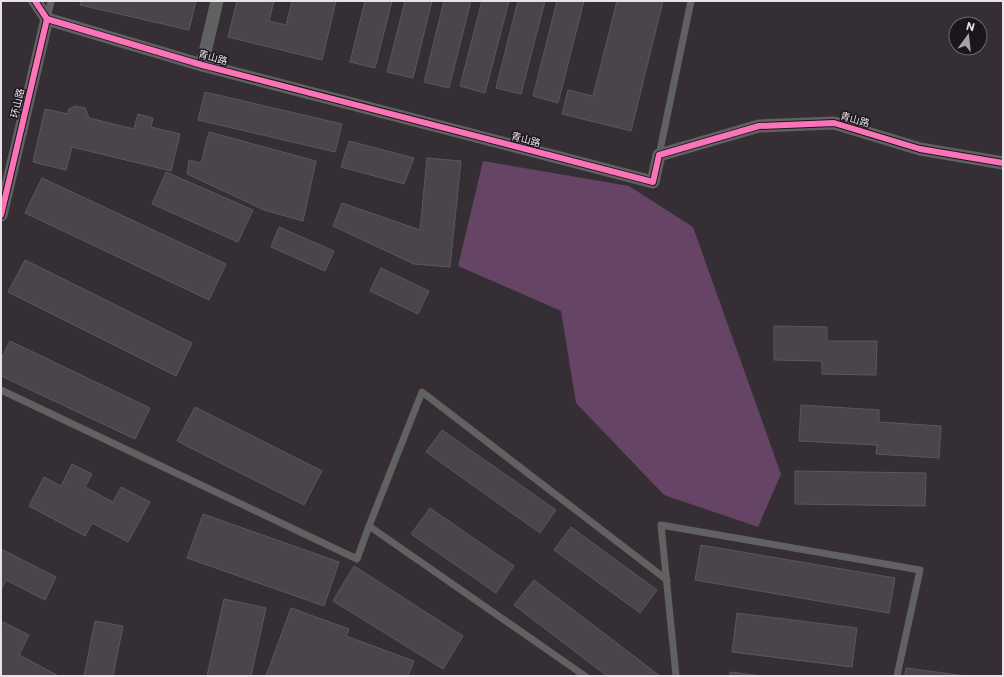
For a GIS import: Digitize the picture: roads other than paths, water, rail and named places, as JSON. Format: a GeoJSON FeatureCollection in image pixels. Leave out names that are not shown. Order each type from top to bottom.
{"type":"FeatureCollection","features":[{"type":"Feature","properties":{"kind":"street"},"geometry":{"type":"LineString","coordinates":[[35,1],[47,19]]}},
{"type":"Feature","properties":{"kind":"street"},"geometry":{"type":"LineString","coordinates":[[202,65],[217,1]]}},
{"type":"Feature","properties":{"kind":"street","name":"青山路"},"geometry":{"type":"LineString","coordinates":[[47,19],[202,65],[653,182],[659,155],[759,126],[834,123],[920,149],[1003,163]]}},
{"type":"Feature","properties":{"kind":"street","name":"环山路"},"geometry":{"type":"LineString","coordinates":[[1,215],[47,19]]}},
{"type":"Feature","properties":{"kind":"lane"},"geometry":{"type":"LineString","coordinates":[[47,19],[51,1]]}},
{"type":"Feature","properties":{"kind":"lane"},"geometry":{"type":"LineString","coordinates":[[659,155],[691,1]]}},
{"type":"Feature","properties":{"kind":"lane"},"geometry":{"type":"LineString","coordinates":[[1,390],[357,559],[422,392],[667,580]]}},
{"type":"Feature","properties":{"kind":"lane"},"geometry":{"type":"LineString","coordinates":[[676,676],[661,524],[920,570],[897,676]]}},
{"type":"Feature","properties":{"kind":"lane"},"geometry":{"type":"LineString","coordinates":[[369,526],[585,676]]}}]}
